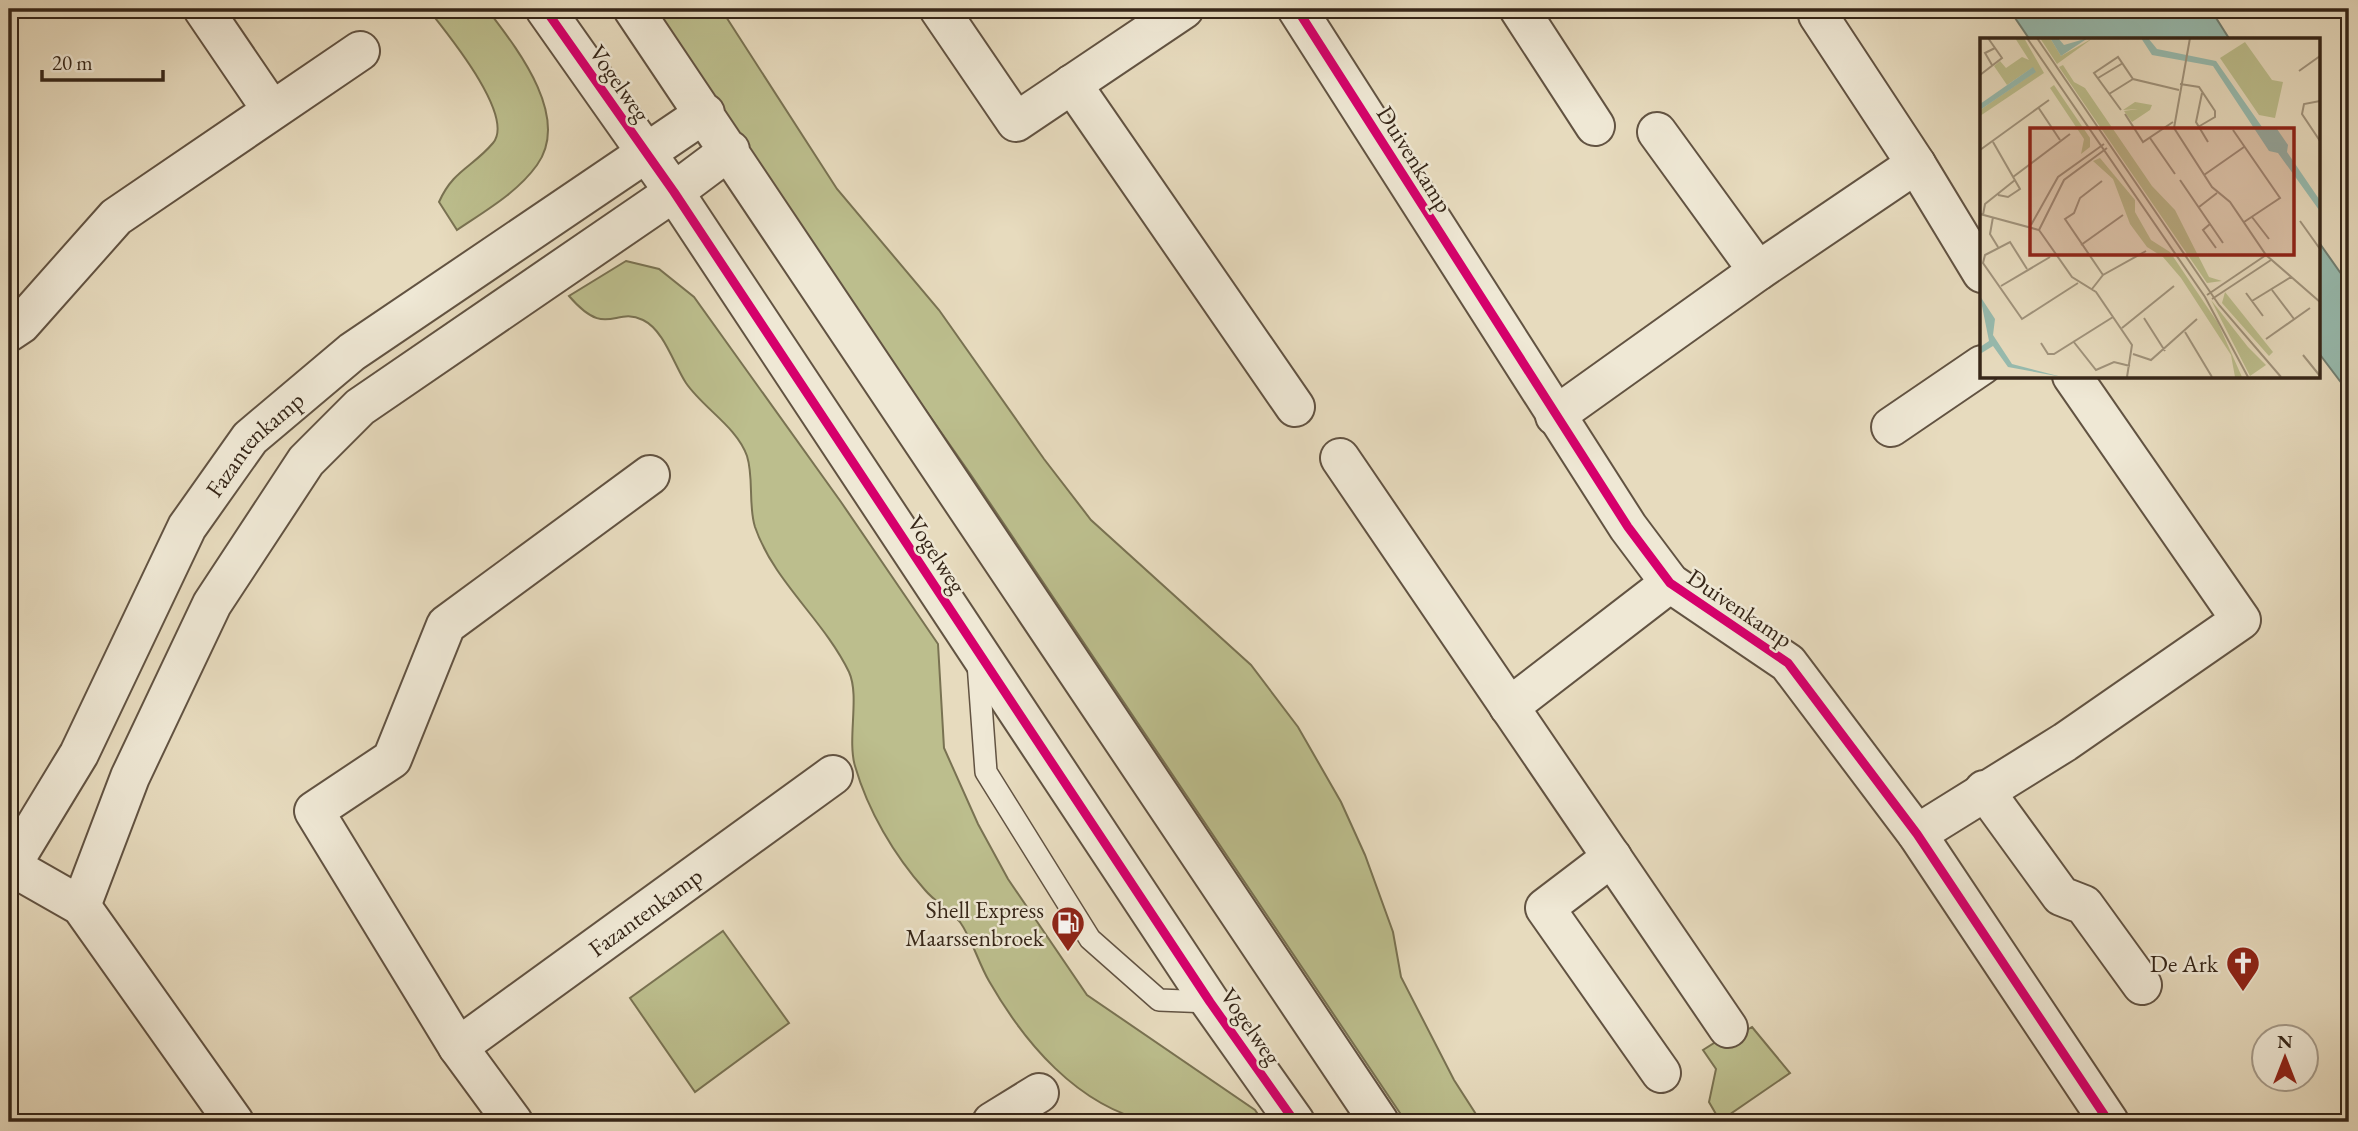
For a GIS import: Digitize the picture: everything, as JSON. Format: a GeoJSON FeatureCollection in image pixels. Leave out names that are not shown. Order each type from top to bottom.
{"type":"FeatureCollection","features":[{"type":"Feature","properties":{"kind":"street"},"geometry":{"type":"LineString","coordinates":[[203,9],[271,109]]}},
{"type":"Feature","properties":{"kind":"street","name":"Vogelweg"},"geometry":{"type":"LineString","coordinates":[[544,9],[674,192],[1210,1002],[1295,1122]]}},
{"type":"Feature","properties":{"kind":"street"},"geometry":{"type":"LineString","coordinates":[[633,9],[1379,1122]]}},
{"type":"Feature","properties":{"kind":"street"},"geometry":{"type":"LineString","coordinates":[[939,9],[1016,122],[1184,9]]}},
{"type":"Feature","properties":{"kind":"street","name":"Duivenkamp"},"geometry":{"type":"LineString","coordinates":[[1297,9],[1628,527],[1670,583],[1788,663],[1917,834],[2109,1122]]}},
{"type":"Feature","properties":{"kind":"street"},"geometry":{"type":"LineString","coordinates":[[1519,9],[1595,125]]}},
{"type":"Feature","properties":{"kind":"street"},"geometry":{"type":"LineString","coordinates":[[1818,15],[1916,164],[1980,270]]}},
{"type":"Feature","properties":{"kind":"street"},"geometry":{"type":"LineString","coordinates":[[9,332],[21,324],[116,217],[271,109],[360,51]]}},
{"type":"Feature","properties":{"kind":"street"},"geometry":{"type":"LineString","coordinates":[[1072,84],[1295,407]]}},
{"type":"Feature","properties":{"kind":"street","name":"Vogelweg"},"geometry":{"type":"LineString","coordinates":[[646,153],[705,113]]}},
{"type":"Feature","properties":{"kind":"street"},"geometry":{"type":"LineString","coordinates":[[1657,132],[1758,271]]}},
{"type":"Feature","properties":{"kind":"street"},"geometry":{"type":"LineString","coordinates":[[674,192],[730,150]]}},
{"type":"Feature","properties":{"kind":"street","name":"Fazantenkamp"},"geometry":{"type":"LineString","coordinates":[[234,1122],[82,906],[10,866],[79,754],[187,527],[250,438],[352,352],[646,153]]}},
{"type":"Feature","properties":{"kind":"street"},"geometry":{"type":"LineString","coordinates":[[1555,416],[1758,271],[1916,164]]}},
{"type":"Feature","properties":{"kind":"street","name":"Fazantenkamp"},"geometry":{"type":"LineString","coordinates":[[82,906],[130,777],[212,604],[306,461],[360,407],[674,192]]}},
{"type":"Feature","properties":{"kind":"street"},"geometry":{"type":"LineString","coordinates":[[1891,428],[1980,366]]}},
{"type":"Feature","properties":{"kind":"street"},"geometry":{"type":"LineString","coordinates":[[1917,834],[2065,742],[2241,620],[2073,378]]}},
{"type":"Feature","properties":{"kind":"street"},"geometry":{"type":"LineString","coordinates":[[1340,458],[1728,1028]]}},
{"type":"Feature","properties":{"kind":"street"},"geometry":{"type":"LineString","coordinates":[[513,1122],[458,1047],[314,811],[392,759],[446,625],[650,475]]}},
{"type":"Feature","properties":{"kind":"street","name":"Duivenkamp"},"geometry":{"type":"LineString","coordinates":[[1509,707],[1670,583]]}},
{"type":"Feature","properties":{"kind":"street","name":"Fazantenkamp"},"geometry":{"type":"LineString","coordinates":[[458,1047],[834,775]]}},
{"type":"Feature","properties":{"kind":"street"},"geometry":{"type":"LineString","coordinates":[[1984,790],[2062,896],[2084,905],[2143,985]]}},
{"type":"Feature","properties":{"kind":"street"},"geometry":{"type":"LineString","coordinates":[[1612,857],[1545,908],[1661,1073]]}},
{"type":"Feature","properties":{"kind":"street"},"geometry":{"type":"LineString","coordinates":[[992,1122],[1039,1093]]}},
{"type":"Feature","properties":{"kind":"lane"},"geometry":{"type":"LineString","coordinates":[[977,650],[986,772],[1090,940],[1159,1000],[1210,1002]]}},
{"type":"Feature","properties":{"kind":"green space"},"geometry":{"type":"Polygon","coordinates":[[[428,9],[487,9],[512,42],[536,82],[548,125],[546,146],[529,175],[500,201],[457,230],[439,202],[457,176],[493,143],[498,130],[495,114],[476,75],[428,9]]]}},
{"type":"Feature","properties":{"kind":"green space"},"geometry":{"type":"Polygon","coordinates":[[[645,9],[721,9],[837,189],[939,310],[1044,459],[1091,520],[1251,665],[1298,727],[1341,802],[1365,855],[1393,932],[1401,977],[1454,1080],[1481,1122],[1406,1122],[971,475],[645,9]]]}},
{"type":"Feature","properties":{"kind":"green space"},"geometry":{"type":"Polygon","coordinates":[[[626,261],[659,269],[694,297],[841,502],[938,644],[944,748],[978,824],[1008,879],[1087,995],[1255,1110],[1263,1122],[1176,1125],[1150,1122],[1124,1114],[1099,1102],[1076,1086],[1055,1068],[1019,1027],[989,981],[960,922],[929,894],[914,876],[875,816],[860,783],[853,755],[853,693],[849,672],[839,653],[786,583],[763,547],[753,519],[749,464],[736,436],[686,383],[663,340],[650,325],[633,317],[601,319],[582,309],[569,296],[626,261]]]}},
{"type":"Feature","properties":{"kind":"green space"},"geometry":{"type":"Polygon","coordinates":[[[723,931],[789,1023],[695,1092],[630,998],[723,931]]]}},
{"type":"Feature","properties":{"kind":"green space"},"geometry":{"type":"Polygon","coordinates":[[[1752,1027],[1790,1073],[1720,1121],[1709,1102],[1716,1069],[1703,1050],[1730,1033],[1733,1038],[1752,1027]]]}},
{"type":"Feature","properties":{"kind":"water"},"geometry":{"type":"Polygon","coordinates":[[[2009,9],[2211,10],[2229,38],[2029,38],[2009,9]]]}},
{"type":"Feature","properties":{"kind":"water"},"geometry":{"type":"Polygon","coordinates":[[[2320,244],[2349,285],[2349,393],[2320,355],[2320,244]]]}},
{"type":"Feature","properties":{"kind":"cycle path"},"geometry":{"type":"LineString","coordinates":[[545,9],[674,192],[1210,1002],[1295,1122]]}},
{"type":"Feature","properties":{"kind":"cycle path"},"geometry":{"type":"LineString","coordinates":[[1297,9],[1628,527],[1670,583],[1788,663],[1917,834],[2109,1122]]}},
{"type":"Feature","properties":{"kind":"place","name":"Shell Express Maarssenbroek"},"geometry":{"type":"Point","coordinates":[1068,953]}},
{"type":"Feature","properties":{"kind":"place","name":"De Ark"},"geometry":{"type":"Point","coordinates":[2243,993]}}]}
